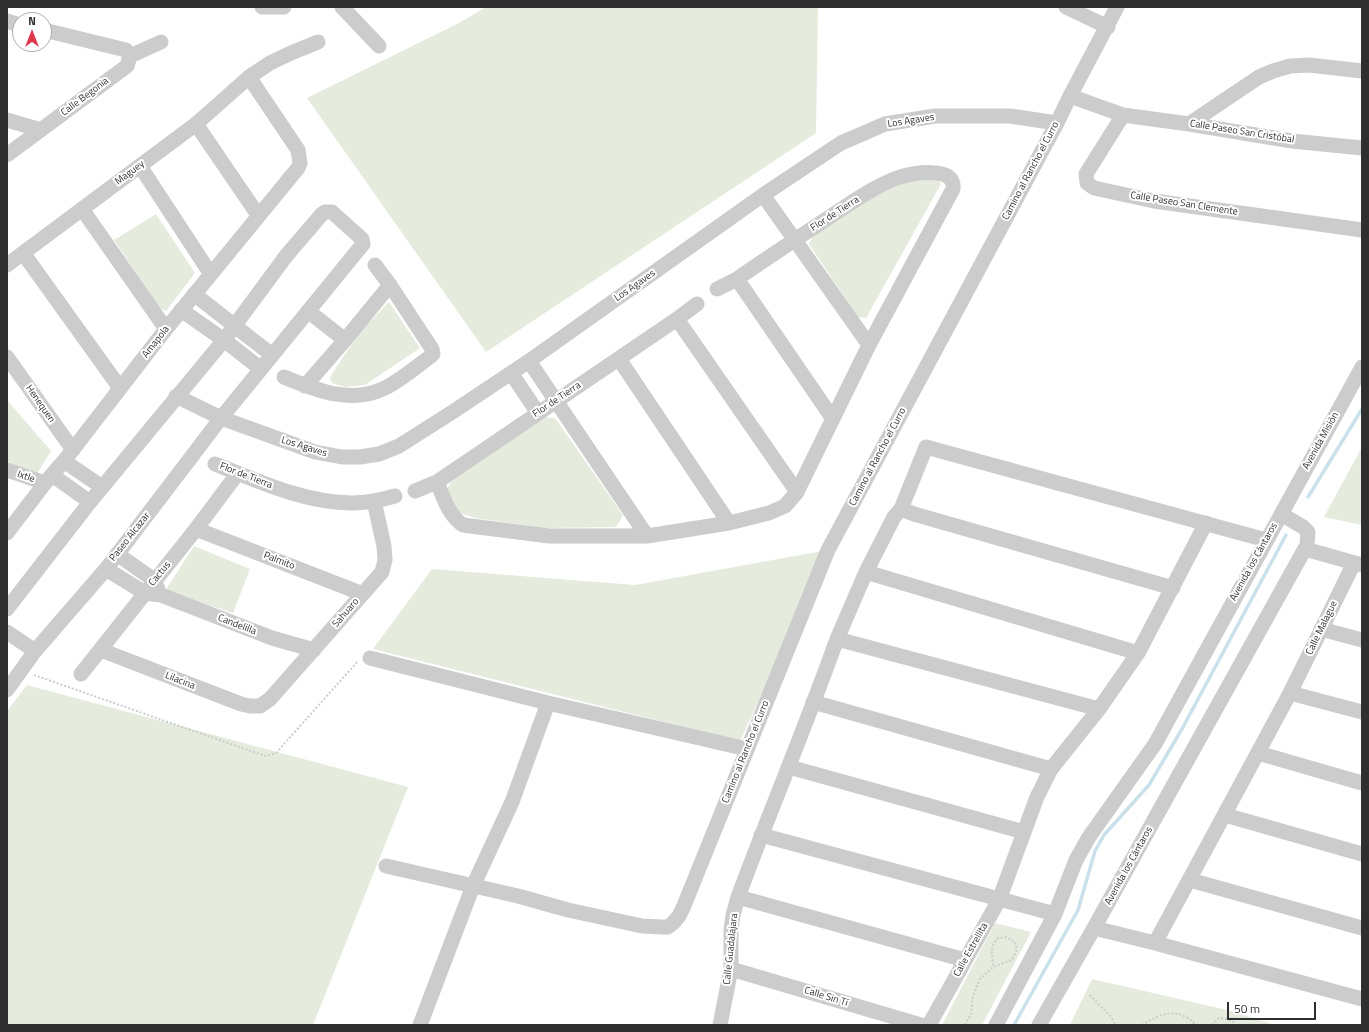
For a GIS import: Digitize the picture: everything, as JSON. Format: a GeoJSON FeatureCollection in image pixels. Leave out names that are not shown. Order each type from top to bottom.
{"type":"FeatureCollection","features":[{"type":"Feature","properties":{"kind":"street"},"geometry":{"type":"LineString","coordinates":[[262,7],[284,7]]}},
{"type":"Feature","properties":{"kind":"street"},"geometry":{"type":"LineString","coordinates":[[342,7],[379,46]]}},
{"type":"Feature","properties":{"kind":"street"},"geometry":{"type":"LineString","coordinates":[[1066,7],[1108,27]]}},
{"type":"Feature","properties":{"kind":"street","name":"Camino al Rancho el Curro"},"geometry":{"type":"LineString","coordinates":[[473,886],[518,896],[568,910],[642,926],[662,928],[673,923],[679,916],[828,550],[1108,27],[1112,9]]}},
{"type":"Feature","properties":{"kind":"street"},"geometry":{"type":"LineString","coordinates":[[52,32],[126,50],[130,56],[161,42]]}},
{"type":"Feature","properties":{"kind":"street","name":"Maguey"},"geometry":{"type":"LineString","coordinates":[[7,265],[196,124],[248,77],[270,63],[318,42]]}},
{"type":"Feature","properties":{"kind":"street","name":"Calle Begonia"},"geometry":{"type":"LineString","coordinates":[[7,155],[127,66],[130,56]]}},
{"type":"Feature","properties":{"kind":"street"},"geometry":{"type":"LineString","coordinates":[[1189,124],[1259,77],[1290,66],[1309,65],[1362,71]]}},
{"type":"Feature","properties":{"kind":"street","name":"Amapola"},"geometry":{"type":"LineString","coordinates":[[7,533],[181,310],[298,168],[300,162],[298,150],[248,77]]}},
{"type":"Feature","properties":{"kind":"street","name":"Calle Paseo San Cristóbal"},"geometry":{"type":"LineString","coordinates":[[1070,96],[1123,115],[1292,141],[1362,148]]}},
{"type":"Feature","properties":{"kind":"street","name":"Calle Paseo San Clemente"},"geometry":{"type":"LineString","coordinates":[[1123,115],[1086,174],[1087,183],[1094,188],[1154,201],[1362,230]]}},
{"type":"Feature","properties":{"kind":"street","name":"Los Agaves"},"geometry":{"type":"LineString","coordinates":[[176,396],[221,418],[315,452],[342,457],[360,457],[379,454],[399,446],[529,361],[763,195],[841,143],[885,124],[942,116],[1010,116],[1057,123]]}},
{"type":"Feature","properties":{"kind":"street"},"geometry":{"type":"LineString","coordinates":[[7,120],[41,130]]}},
{"type":"Feature","properties":{"kind":"street"},"geometry":{"type":"LineString","coordinates":[[196,124],[258,215]]}},
{"type":"Feature","properties":{"kind":"street"},"geometry":{"type":"LineString","coordinates":[[140,166],[210,274]]}},
{"type":"Feature","properties":{"kind":"street","name":"Flor de Tierra"},"geometry":{"type":"LineString","coordinates":[[717,289],[737,279],[848,204],[882,185],[902,177],[923,173],[937,173],[946,175],[954,184],[954,190],[869,345]]}},
{"type":"Feature","properties":{"kind":"street"},"geometry":{"type":"LineString","coordinates":[[437,482],[451,513],[458,522],[463,525],[549,536],[647,536],[729,523],[769,513],[785,506],[796,492],[869,345],[763,195]]}},
{"type":"Feature","properties":{"kind":"street"},"geometry":{"type":"LineString","coordinates":[[82,209],[166,329]]}},
{"type":"Feature","properties":{"kind":"street","name":"Paseo Alcazar"},"geometry":{"type":"LineString","coordinates":[[7,690],[35,651],[106,569],[221,418],[363,243],[362,239],[332,212],[325,212],[322,214],[286,256],[234,326]]}},
{"type":"Feature","properties":{"kind":"street"},"geometry":{"type":"LineString","coordinates":[[23,253],[120,388]]}},
{"type":"Feature","properties":{"kind":"street"},"geometry":{"type":"LineString","coordinates":[[284,377],[324,392],[345,396],[372,394],[386,387],[433,354],[432,348],[375,265]]}},
{"type":"Feature","properties":{"kind":"street"},"geometry":{"type":"LineString","coordinates":[[737,279],[833,419]]}},
{"type":"Feature","properties":{"kind":"street"},"geometry":{"type":"LineString","coordinates":[[305,386],[390,285]]}},
{"type":"Feature","properties":{"kind":"street"},"geometry":{"type":"LineString","coordinates":[[194,294],[272,355]]}},
{"type":"Feature","properties":{"kind":"street","name":"Flor de Tierra"},"geometry":{"type":"LineString","coordinates":[[415,491],[437,482],[678,319],[696,304]]}},
{"type":"Feature","properties":{"kind":"street"},"geometry":{"type":"LineString","coordinates":[[181,310],[224,340],[261,369]]}},
{"type":"Feature","properties":{"kind":"street"},"geometry":{"type":"LineString","coordinates":[[308,311],[345,340]]}},
{"type":"Feature","properties":{"kind":"street"},"geometry":{"type":"LineString","coordinates":[[678,319],[796,492]]}},
{"type":"Feature","properties":{"kind":"street"},"geometry":{"type":"LineString","coordinates":[[7,609],[102,487],[234,326]]}},
{"type":"Feature","properties":{"kind":"street","name":"Henequen"},"geometry":{"type":"LineString","coordinates":[[7,357],[68,455]]}},
{"type":"Feature","properties":{"kind":"street"},"geometry":{"type":"LineString","coordinates":[[619,359],[729,523]]}},
{"type":"Feature","properties":{"kind":"street"},"geometry":{"type":"LineString","coordinates":[[529,361],[557,400],[647,536]]}},
{"type":"Feature","properties":{"kind":"street","name":"Avenida Misión"},"geometry":{"type":"LineString","coordinates":[[1281,514],[1362,367]]}},
{"type":"Feature","properties":{"kind":"street"},"geometry":{"type":"LineString","coordinates":[[511,373],[538,413]]}},
{"type":"Feature","properties":{"kind":"street","name":"Calle Guadalajara"},"geometry":{"type":"LineString","coordinates":[[720,1025],[731,968],[731,930],[738,897],[837,639],[866,572],[894,517],[901,509],[926,447],[1206,523]]}},
{"type":"Feature","properties":{"kind":"street"},"geometry":{"type":"LineString","coordinates":[[68,455],[102,487]]}},
{"type":"Feature","properties":{"kind":"street","name":"Flor de Tierra"},"geometry":{"type":"LineString","coordinates":[[215,464],[293,493],[323,500],[352,503],[374,501],[395,496]]}},
{"type":"Feature","properties":{"kind":"street","name":"Ixtle"},"geometry":{"type":"LineString","coordinates":[[7,470],[48,479],[90,502]]}},
{"type":"Feature","properties":{"kind":"street","name":"Cactus"},"geometry":{"type":"LineString","coordinates":[[81,674],[154,580],[196,529],[238,473]]}},
{"type":"Feature","properties":{"kind":"street","name":"Sahuaro"},"geometry":{"type":"LineString","coordinates":[[260,706],[270,699],[382,572],[385,560],[384,546],[374,501]]}},
{"type":"Feature","properties":{"kind":"street"},"geometry":{"type":"LineString","coordinates":[[901,509],[1172,588]]}},
{"type":"Feature","properties":{"kind":"street","name":"Avenida los Cántaros"},"geometry":{"type":"LineString","coordinates":[[996,1025],[1055,914],[1076,860],[1088,837],[1155,744],[1281,514],[1303,527],[1308,532],[1307,545],[1094,928],[1038,1025]]}},
{"type":"Feature","properties":{"kind":"street"},"geometry":{"type":"LineString","coordinates":[[1206,523],[1266,540]]}},
{"type":"Feature","properties":{"kind":"street","name":"Calle Estrellita"},"geometry":{"type":"LineString","coordinates":[[929,1025],[999,900],[1037,797],[1051,769],[1099,709],[1138,653],[1206,523]]}},
{"type":"Feature","properties":{"kind":"street","name":"Palmito"},"geometry":{"type":"LineString","coordinates":[[196,529],[363,594]]}},
{"type":"Feature","properties":{"kind":"street"},"geometry":{"type":"LineString","coordinates":[[1305,549],[1358,564]]}},
{"type":"Feature","properties":{"kind":"street"},"geometry":{"type":"LineString","coordinates":[[117,554],[154,580],[161,595]]}},
{"type":"Feature","properties":{"kind":"street","name":"Calle Malague"},"geometry":{"type":"LineString","coordinates":[[1155,943],[1290,693],[1321,629],[1358,564]]}},
{"type":"Feature","properties":{"kind":"street"},"geometry":{"type":"LineString","coordinates":[[106,569],[145,593]]}},
{"type":"Feature","properties":{"kind":"street"},"geometry":{"type":"LineString","coordinates":[[866,572],[1138,653]]}},
{"type":"Feature","properties":{"kind":"street","name":"Candelilla"},"geometry":{"type":"LineString","coordinates":[[145,593],[161,595],[272,638],[314,650]]}},
{"type":"Feature","properties":{"kind":"street"},"geometry":{"type":"LineString","coordinates":[[1321,629],[1362,640]]}},
{"type":"Feature","properties":{"kind":"street"},"geometry":{"type":"LineString","coordinates":[[7,632],[35,651]]}},
{"type":"Feature","properties":{"kind":"street"},"geometry":{"type":"LineString","coordinates":[[837,639],[1099,709]]}},
{"type":"Feature","properties":{"kind":"street","name":"Lilacina"},"geometry":{"type":"LineString","coordinates":[[101,650],[235,702],[250,706],[260,706]]}},
{"type":"Feature","properties":{"kind":"street"},"geometry":{"type":"LineString","coordinates":[[370,658],[548,703],[747,749]]}},
{"type":"Feature","properties":{"kind":"street"},"geometry":{"type":"LineString","coordinates":[[1290,693],[1362,712]]}},
{"type":"Feature","properties":{"kind":"street"},"geometry":{"type":"LineString","coordinates":[[812,702],[1051,769]]}},
{"type":"Feature","properties":{"kind":"street"},"geometry":{"type":"LineString","coordinates":[[420,1025],[473,886],[512,802],[548,703]]}},
{"type":"Feature","properties":{"kind":"street"},"geometry":{"type":"LineString","coordinates":[[1258,753],[1362,783]]}},
{"type":"Feature","properties":{"kind":"street"},"geometry":{"type":"LineString","coordinates":[[789,767],[1024,832]]}},
{"type":"Feature","properties":{"kind":"street"},"geometry":{"type":"LineString","coordinates":[[1225,815],[1362,854]]}},
{"type":"Feature","properties":{"kind":"street"},"geometry":{"type":"LineString","coordinates":[[761,835],[1055,914]]}},
{"type":"Feature","properties":{"kind":"street"},"geometry":{"type":"LineString","coordinates":[[386,866],[473,886]]}},
{"type":"Feature","properties":{"kind":"street"},"geometry":{"type":"LineString","coordinates":[[1190,880],[1362,928]]}},
{"type":"Feature","properties":{"kind":"street"},"geometry":{"type":"LineString","coordinates":[[738,897],[965,960]]}},
{"type":"Feature","properties":{"kind":"street"},"geometry":{"type":"LineString","coordinates":[[1094,928],[1362,999]]}},
{"type":"Feature","properties":{"kind":"street","name":"Calle Sin Tí"},"geometry":{"type":"LineString","coordinates":[[731,968],[921,1025]]}},
{"type":"Feature","properties":{"kind":"path"},"geometry":{"type":"LineString","coordinates":[[22,671],[265,756],[276,753],[359,660],[364,657],[370,658]]}},
{"type":"Feature","properties":{"kind":"path"},"geometry":{"type":"LineString","coordinates":[[965,1025],[971,1014],[973,996],[980,979],[993,966],[1012,960],[1017,949],[1015,942],[1006,937],[998,938],[993,944],[991,950],[993,966]]}},
{"type":"Feature","properties":{"kind":"path"},"geometry":{"type":"LineString","coordinates":[[1090,995],[1112,1017],[1116,1025]]}},
{"type":"Feature","properties":{"kind":"path"},"geometry":{"type":"LineString","coordinates":[[1142,1025],[1166,1013],[1177,1014],[1190,1018],[1196,1025]]}},
{"type":"Feature","properties":{"kind":"path"},"geometry":{"type":"LineString","coordinates":[[1212,1025],[1219,1018],[1228,1019],[1235,1023],[1235,1025]]}},
{"type":"Feature","properties":{"kind":"shaded area"},"geometry":{"type":"Polygon","coordinates":[[[486,7],[818,7],[816,133],[486,352],[307,98],[459,23],[486,7]]]}},
{"type":"Feature","properties":{"kind":"shaded area"},"geometry":{"type":"Polygon","coordinates":[[[937,177],[941,184],[866,318],[858,317],[809,244],[813,236],[871,197],[903,182],[937,177]]]}},
{"type":"Feature","properties":{"kind":"shaded area"},"geometry":{"type":"Polygon","coordinates":[[[156,214],[195,273],[166,311],[160,308],[114,240],[156,214]]]}},
{"type":"Feature","properties":{"kind":"shaded area"},"geometry":{"type":"Polygon","coordinates":[[[389,302],[420,348],[365,385],[345,387],[332,383],[330,377],[359,333],[389,302]]]}},
{"type":"Feature","properties":{"kind":"shaded area"},"geometry":{"type":"Polygon","coordinates":[[[7,400],[51,451],[30,485],[7,477],[7,400]]]}},
{"type":"Feature","properties":{"kind":"shaded area"},"geometry":{"type":"Polygon","coordinates":[[[544,417],[555,418],[623,515],[616,527],[544,528],[475,518],[456,512],[447,489],[451,482],[544,417]]]}},
{"type":"Feature","properties":{"kind":"shaded area"},"geometry":{"type":"Polygon","coordinates":[[[1362,447],[1362,525],[1324,517],[1362,447]]]}},
{"type":"Feature","properties":{"kind":"shaded area"},"geometry":{"type":"Polygon","coordinates":[[[194,546],[250,569],[233,613],[165,591],[194,546]]]}},
{"type":"Feature","properties":{"kind":"shaded area"},"geometry":{"type":"Polygon","coordinates":[[[828,550],[740,741],[373,649],[432,569],[635,585],[828,550]]]}},
{"type":"Feature","properties":{"kind":"shaded area"},"geometry":{"type":"Polygon","coordinates":[[[27,685],[408,787],[313,1025],[7,1025],[7,711],[27,685]]]}},
{"type":"Feature","properties":{"kind":"shaded area"},"geometry":{"type":"Polygon","coordinates":[[[995,923],[1031,932],[982,1025],[942,1025],[995,923]]]}},
{"type":"Feature","properties":{"kind":"shaded area"},"geometry":{"type":"Polygon","coordinates":[[[1092,979],[1227,1010],[1275,1025],[1070,1025],[1092,979]]]}},
{"type":"Feature","properties":{"kind":"waterway"},"geometry":{"type":"LineString","coordinates":[[1308,497],[1362,409]]}},
{"type":"Feature","properties":{"kind":"waterway"},"geometry":{"type":"LineString","coordinates":[[1014,1025],[1078,910],[1095,851],[1104,835],[1149,785],[1182,729],[1286,535]]}}]}
